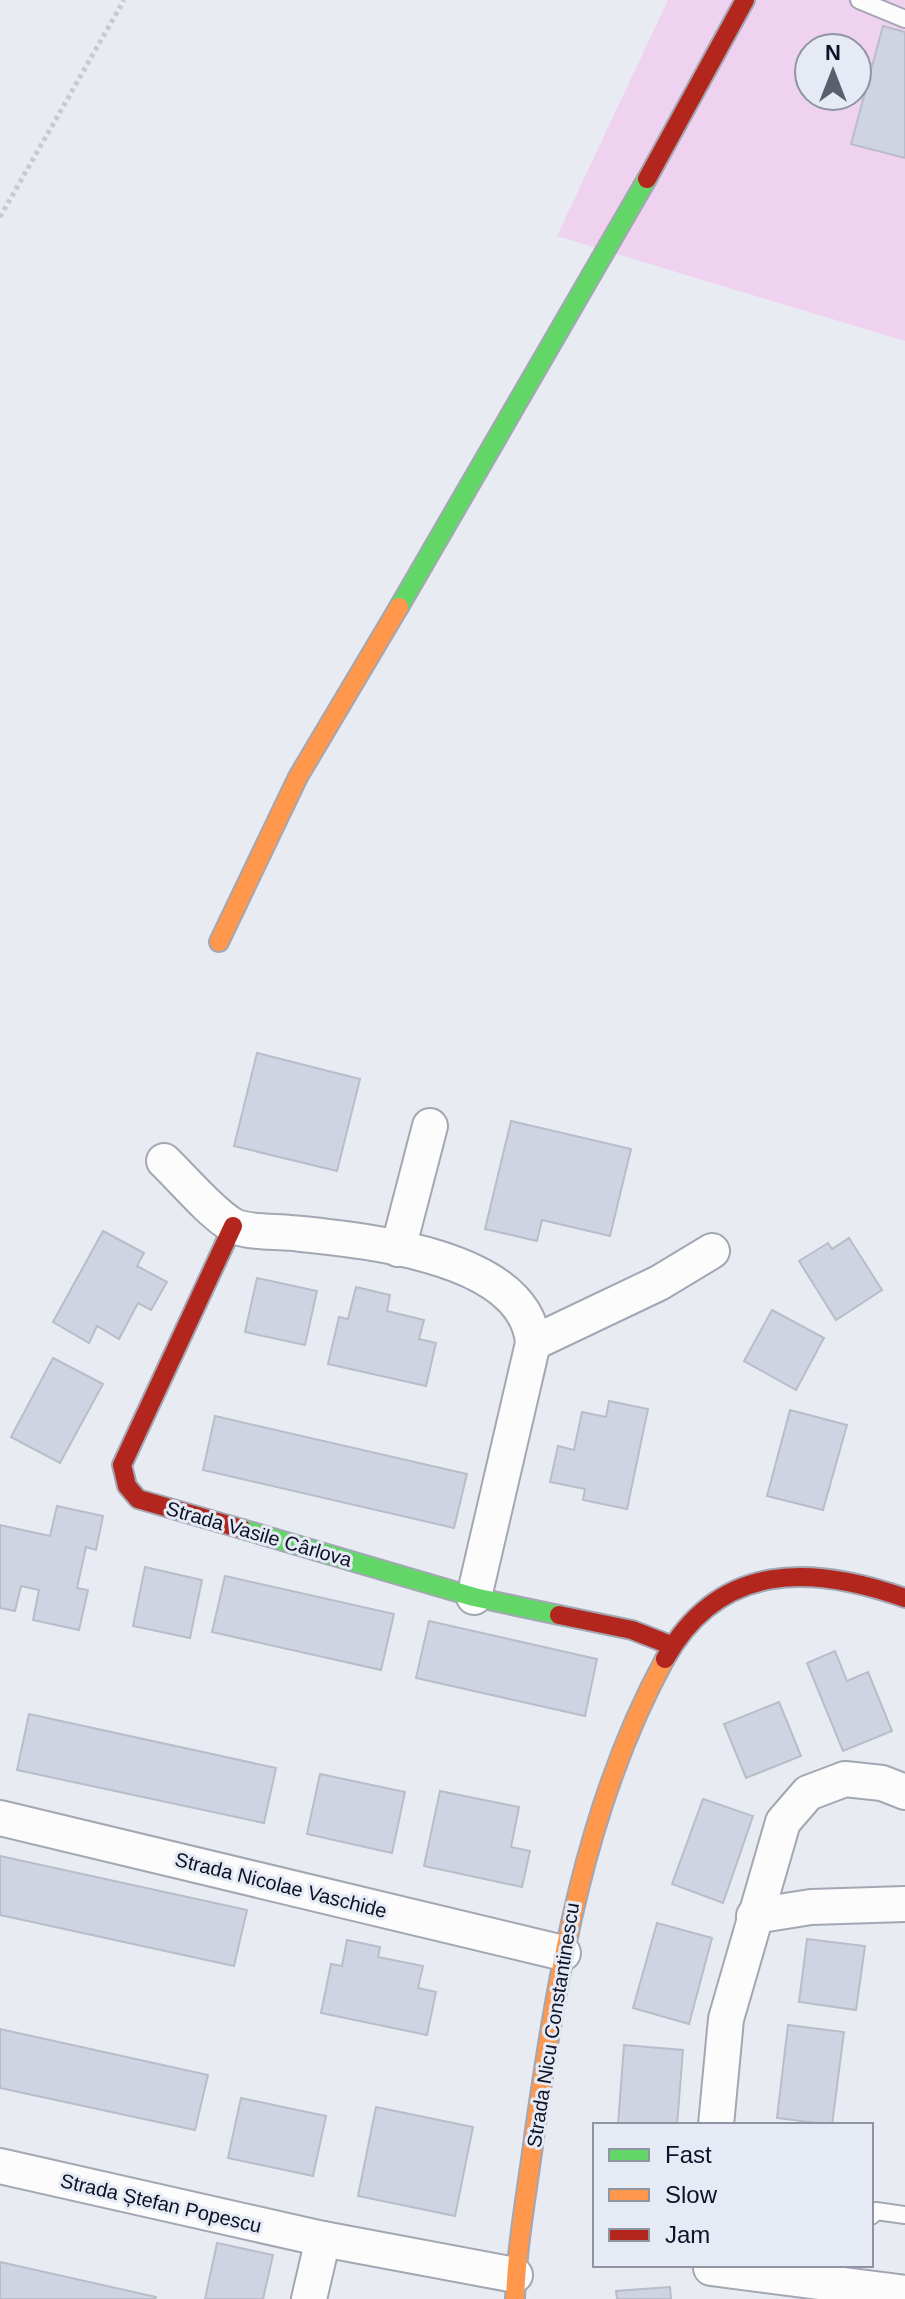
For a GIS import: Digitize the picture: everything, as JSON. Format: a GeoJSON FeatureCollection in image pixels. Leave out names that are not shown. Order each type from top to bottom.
{"type":"FeatureCollection","features":[{"type":"Feature","properties":{"kind":"street"},"geometry":{"type":"LineString","coordinates":[[219,942],[239,891],[332,720],[557,343],[745,0]]}},
{"type":"Feature","properties":{"kind":"street"},"geometry":{"type":"LineString","coordinates":[[398,1249],[430,1126]]}},
{"type":"Feature","properties":{"kind":"street"},"geometry":{"type":"LineString","coordinates":[[164,1161],[233,1226],[344,1238],[443,1259],[477,1271],[522,1312],[532,1332],[533,1343],[474,1597]]}},
{"type":"Feature","properties":{"kind":"street","name":"Strada Vasile Cârlova"},"geometry":{"type":"LineString","coordinates":[[233,1226],[122,1459],[123,1476],[129,1493],[138,1499],[474,1597],[632,1630],[673,1646]]}},
{"type":"Feature","properties":{"kind":"street"},"geometry":{"type":"LineString","coordinates":[[533,1343],[659,1283],[712,1251]]}},
{"type":"Feature","properties":{"kind":"street","name":"Strada Nicu Constantinescu"},"geometry":{"type":"LineString","coordinates":[[515,2287],[563,1953],[575,1893],[611,1782],[633,1726],[673,1646],[690,1622],[709,1606],[742,1588],[778,1577],[830,1575],[855,1580],[905,1598]]}},
{"type":"Feature","properties":{"kind":"street"},"geometry":{"type":"LineString","coordinates":[[716,2123],[726,2019],[783,1822],[801,1799],[826,1784],[864,1779],[905,1792]]}},
{"type":"Feature","properties":{"kind":"street","name":"Strada Nicolae Vaschide"},"geometry":{"type":"LineString","coordinates":[[0,1818],[563,1953]]}},
{"type":"Feature","properties":{"kind":"street"},"geometry":{"type":"LineString","coordinates":[[754,1916],[811,1907],[905,1904]]}},
{"type":"Feature","properties":{"kind":"street","name":"Strada Ștefan Popescu"},"geometry":{"type":"LineString","coordinates":[[0,2166],[323,2239],[515,2287]]}},
{"type":"Feature","properties":{"kind":"street"},"geometry":{"type":"LineString","coordinates":[[309,2299],[323,2239]]}},
{"type":"Feature","properties":{"kind":"street"},"geometry":{"type":"LineString","coordinates":[[711,2277],[803,2272],[905,2293]]}},
{"type":"Feature","properties":{"kind":"lane"},"geometry":{"type":"LineString","coordinates":[[859,0],[905,19]]}},
{"type":"Feature","properties":{"kind":"lane"},"geometry":{"type":"LineString","coordinates":[[873,2214],[876,2211],[905,2215]]}},
{"type":"Feature","properties":{"kind":"path"},"geometry":{"type":"LineString","coordinates":[[0,217],[124,0]]}},
{"type":"Feature","properties":{"kind":"shaded area"},"geometry":{"type":"Polygon","coordinates":[[[668,0],[905,0],[905,341],[557,236],[668,0]]]}},
{"type":"Feature","properties":{"kind":"building"},"geometry":{"type":"Polygon","coordinates":[[[883,26],[905,32],[905,158],[851,144],[860,112],[873,112],[873,63],[883,26]]]}},
{"type":"Feature","properties":{"kind":"building"},"geometry":{"type":"Polygon","coordinates":[[[257,1053],[360,1079],[337,1171],[234,1146],[257,1053]]]}},
{"type":"Feature","properties":{"kind":"building"},"geometry":{"type":"Polygon","coordinates":[[[511,1121],[631,1149],[610,1236],[542,1220],[537,1241],[485,1229],[511,1121]]]}},
{"type":"Feature","properties":{"kind":"building"},"geometry":{"type":"Polygon","coordinates":[[[103,1231],[144,1253],[137,1266],[167,1282],[151,1310],[138,1303],[119,1339],[97,1326],[89,1343],[53,1322],[103,1231]]]}},
{"type":"Feature","properties":{"kind":"building"},"geometry":{"type":"Polygon","coordinates":[[[849,1238],[882,1290],[836,1320],[799,1261],[828,1243],[832,1249],[849,1238]]]}},
{"type":"Feature","properties":{"kind":"building"},"geometry":{"type":"Polygon","coordinates":[[[257,1278],[317,1291],[305,1345],[245,1332],[257,1278]]]}},
{"type":"Feature","properties":{"kind":"building"},"geometry":{"type":"Polygon","coordinates":[[[356,1287],[390,1295],[387,1311],[424,1320],[419,1339],[436,1343],[426,1386],[328,1364],[339,1317],[348,1319],[356,1287]]]}},
{"type":"Feature","properties":{"kind":"building"},"geometry":{"type":"Polygon","coordinates":[[[772,1310],[824,1338],[796,1390],[744,1361],[772,1310]]]}},
{"type":"Feature","properties":{"kind":"building"},"geometry":{"type":"Polygon","coordinates":[[[53,1358],[103,1384],[60,1463],[11,1437],[53,1358]]]}},
{"type":"Feature","properties":{"kind":"building"},"geometry":{"type":"Polygon","coordinates":[[[609,1401],[648,1409],[627,1509],[583,1500],[585,1489],[550,1482],[558,1446],[574,1450],[582,1412],[606,1417],[609,1401]]]}},
{"type":"Feature","properties":{"kind":"building"},"geometry":{"type":"Polygon","coordinates":[[[790,1410],[847,1425],[823,1510],[767,1496],[790,1410]]]}},
{"type":"Feature","properties":{"kind":"building"},"geometry":{"type":"Polygon","coordinates":[[[215,1416],[467,1474],[454,1528],[203,1470],[215,1416]]]}},
{"type":"Feature","properties":{"kind":"building"},"geometry":{"type":"Polygon","coordinates":[[[57,1506],[103,1516],[96,1550],[86,1547],[77,1588],[88,1590],[79,1630],[33,1620],[39,1590],[21,1586],[15,1611],[0,1608],[0,1525],[50,1536],[57,1506]]]}},
{"type":"Feature","properties":{"kind":"building"},"geometry":{"type":"Polygon","coordinates":[[[145,1567],[202,1580],[190,1638],[133,1626],[145,1567]]]}},
{"type":"Feature","properties":{"kind":"building"},"geometry":{"type":"Polygon","coordinates":[[[225,1576],[394,1614],[381,1670],[212,1632],[225,1576]]]}},
{"type":"Feature","properties":{"kind":"building"},"geometry":{"type":"Polygon","coordinates":[[[429,1621],[597,1659],[585,1716],[416,1678],[429,1621]]]}},
{"type":"Feature","properties":{"kind":"building"},"geometry":{"type":"Polygon","coordinates":[[[835,1651],[847,1681],[868,1672],[892,1731],[843,1751],[807,1663],[835,1651]]]}},
{"type":"Feature","properties":{"kind":"building"},"geometry":{"type":"Polygon","coordinates":[[[779,1702],[801,1756],[746,1778],[724,1724],[779,1702]]]}},
{"type":"Feature","properties":{"kind":"building"},"geometry":{"type":"Polygon","coordinates":[[[29,1714],[276,1768],[264,1823],[17,1770],[29,1714]]]}},
{"type":"Feature","properties":{"kind":"building"},"geometry":{"type":"Polygon","coordinates":[[[320,1774],[405,1792],[392,1853],[307,1834],[320,1774]]]}},
{"type":"Feature","properties":{"kind":"building"},"geometry":{"type":"Polygon","coordinates":[[[440,1791],[519,1807],[511,1847],[530,1851],[522,1887],[424,1866],[440,1791]]]}},
{"type":"Feature","properties":{"kind":"building"},"geometry":{"type":"Polygon","coordinates":[[[703,1799],[753,1816],[723,1903],[672,1884],[703,1799]]]}},
{"type":"Feature","properties":{"kind":"building"},"geometry":{"type":"Polygon","coordinates":[[[0,1856],[247,1910],[234,1966],[0,1915],[0,1856]]]}},
{"type":"Feature","properties":{"kind":"building"},"geometry":{"type":"Polygon","coordinates":[[[657,1923],[712,1938],[689,2024],[633,2008],[657,1923]]]}},
{"type":"Feature","properties":{"kind":"building"},"geometry":{"type":"Polygon","coordinates":[[[807,1939],[865,1946],[856,2010],[799,2002],[807,1939]]]}},
{"type":"Feature","properties":{"kind":"building"},"geometry":{"type":"Polygon","coordinates":[[[347,1940],[380,1947],[378,1957],[423,1966],[418,1988],[436,1992],[427,2035],[321,2013],[331,1964],[342,1966],[347,1940]]]}},
{"type":"Feature","properties":{"kind":"building"},"geometry":{"type":"Polygon","coordinates":[[[788,2025],[844,2032],[832,2123],[777,2118],[788,2025]]]}},
{"type":"Feature","properties":{"kind":"building"},"geometry":{"type":"Polygon","coordinates":[[[0,2029],[208,2075],[195,2130],[0,2088],[0,2029]]]}},
{"type":"Feature","properties":{"kind":"building"},"geometry":{"type":"Polygon","coordinates":[[[624,2045],[683,2050],[677,2123],[618,2123],[624,2045]]]}},
{"type":"Feature","properties":{"kind":"building"},"geometry":{"type":"Polygon","coordinates":[[[241,2098],[326,2116],[313,2176],[228,2158],[241,2098]]]}},
{"type":"Feature","properties":{"kind":"building"},"geometry":{"type":"Polygon","coordinates":[[[376,2107],[473,2127],[455,2216],[358,2196],[376,2107]]]}},
{"type":"Feature","properties":{"kind":"building"},"geometry":{"type":"Polygon","coordinates":[[[217,2243],[273,2255],[263,2299],[205,2299],[217,2243]]]}},
{"type":"Feature","properties":{"kind":"building"},"geometry":{"type":"Polygon","coordinates":[[[0,2262],[156,2297],[0,2299],[0,2262]]]}},
{"type":"Feature","properties":{"kind":"building"},"geometry":{"type":"Polygon","coordinates":[[[670,2287],[671,2299],[617,2299],[616,2291],[670,2287]]]}},
{"type":"Feature","properties":{"kind":"traffic: fast"},"geometry":{"type":"LineString","coordinates":[[399,607],[647,179]]}},
{"type":"Feature","properties":{"kind":"traffic: fast"},"geometry":{"type":"LineString","coordinates":[[242,1529],[474,1597],[559,1615]]}},
{"type":"Feature","properties":{"kind":"traffic: slow"},"geometry":{"type":"LineString","coordinates":[[219,942],[298,777],[399,607]]}},
{"type":"Feature","properties":{"kind":"traffic: slow"},"geometry":{"type":"LineString","coordinates":[[515,2299],[520,2236],[544,2070],[579,1888],[615,1771],[665,1659]]}},
{"type":"Feature","properties":{"kind":"traffic: jam"},"geometry":{"type":"LineString","coordinates":[[647,179],[745,0]]}},
{"type":"Feature","properties":{"kind":"traffic: jam"},"geometry":{"type":"LineString","coordinates":[[233,1226],[122,1465],[127,1486],[138,1499],[242,1529]]}},
{"type":"Feature","properties":{"kind":"traffic: jam"},"geometry":{"type":"LineString","coordinates":[[665,1659],[687,1627],[713,1603],[741,1588],[771,1579],[803,1577],[836,1580],[905,1598]]}},
{"type":"Feature","properties":{"kind":"traffic: jam"},"geometry":{"type":"LineString","coordinates":[[559,1615],[632,1630],[673,1646]]}}]}
